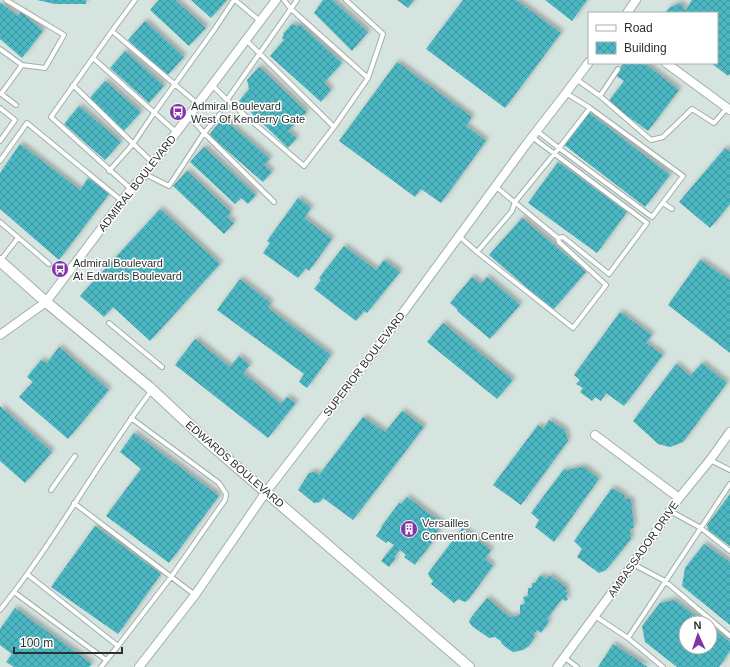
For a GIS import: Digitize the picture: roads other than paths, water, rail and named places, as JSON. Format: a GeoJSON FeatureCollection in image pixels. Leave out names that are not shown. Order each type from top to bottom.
{"type":"FeatureCollection","features":[{"type":"Feature","properties":{"kind":"street","name":"ADMIRAL BOULEVARD"},"geometry":{"type":"LineString","coordinates":[[0,335],[46,302],[276,0]]}},
{"type":"Feature","properties":{"kind":"street"},"geometry":{"type":"LineString","coordinates":[[628,12],[636,0]]}},
{"type":"Feature","properties":{"kind":"street","name":"SUPERIOR BOULEVARD"},"geometry":{"type":"LineString","coordinates":[[139,667],[195,595],[266,492],[380,344],[495,186],[588,63]]}},
{"type":"Feature","properties":{"kind":"street"},"geometry":{"type":"LineString","coordinates":[[667,64],[729,109]]}},
{"type":"Feature","properties":{"kind":"street","name":"EDWARDS BOULEVARD"},"geometry":{"type":"LineString","coordinates":[[0,261],[46,302],[153,390],[209,443],[469,667]]}},
{"type":"Feature","properties":{"kind":"street","name":"AMBASSADOR DRIVE"},"geometry":{"type":"LineString","coordinates":[[557,667],[633,564],[679,498],[710,460],[730,432]]}},
{"type":"Feature","properties":{"kind":"street"},"geometry":{"type":"LineString","coordinates":[[595,435],[679,498]]}},
{"type":"Feature","properties":{"kind":"lane"},"geometry":{"type":"LineString","coordinates":[[0,49],[22,66],[45,68],[64,35],[6,0]]}},
{"type":"Feature","properties":{"kind":"lane"},"geometry":{"type":"LineString","coordinates":[[131,189],[109,171],[51,117],[135,0]]}},
{"type":"Feature","properties":{"kind":"lane"},"geometry":{"type":"LineString","coordinates":[[109,171],[133,144],[235,0],[260,21]]}},
{"type":"Feature","properties":{"kind":"lane"},"geometry":{"type":"LineString","coordinates":[[284,0],[291,10],[368,78]]}},
{"type":"Feature","properties":{"kind":"lane"},"geometry":{"type":"LineString","coordinates":[[227,100],[297,0]]}},
{"type":"Feature","properties":{"kind":"lane"},"geometry":{"type":"LineString","coordinates":[[212,85],[227,100],[304,166],[334,127],[368,78],[383,34],[346,0]]}},
{"type":"Feature","properties":{"kind":"lane"},"geometry":{"type":"LineString","coordinates":[[112,31],[198,104]]}},
{"type":"Feature","properties":{"kind":"lane"},"geometry":{"type":"LineString","coordinates":[[246,40],[334,127]]}},
{"type":"Feature","properties":{"kind":"lane"},"geometry":{"type":"LineString","coordinates":[[93,58],[176,132]]}},
{"type":"Feature","properties":{"kind":"lane"},"geometry":{"type":"LineString","coordinates":[[16,105],[0,94],[22,66]]}},
{"type":"Feature","properties":{"kind":"lane"},"geometry":{"type":"LineString","coordinates":[[600,96],[618,69]]}},
{"type":"Feature","properties":{"kind":"lane"},"geometry":{"type":"LineString","coordinates":[[576,79],[600,96],[651,140],[663,137],[692,108],[714,123],[729,109]]}},
{"type":"Feature","properties":{"kind":"lane"},"geometry":{"type":"LineString","coordinates":[[73,86],[153,162]]}},
{"type":"Feature","properties":{"kind":"lane"},"geometry":{"type":"LineString","coordinates":[[534,134],[559,148],[652,218],[683,176],[590,108],[566,93]]}},
{"type":"Feature","properties":{"kind":"lane"},"geometry":{"type":"LineString","coordinates":[[0,108],[14,120],[0,141]]}},
{"type":"Feature","properties":{"kind":"lane"},"geometry":{"type":"LineString","coordinates":[[477,252],[512,210],[515,202],[590,108]]}},
{"type":"Feature","properties":{"kind":"lane"},"geometry":{"type":"LineString","coordinates":[[144,174],[169,186],[204,133],[220,114]]}},
{"type":"Feature","properties":{"kind":"lane"},"geometry":{"type":"LineString","coordinates":[[189,116],[204,133],[274,202]]}},
{"type":"Feature","properties":{"kind":"lane"},"geometry":{"type":"LineString","coordinates":[[0,161],[27,123],[122,201]]}},
{"type":"Feature","properties":{"kind":"lane"},"geometry":{"type":"LineString","coordinates":[[534,134],[554,153],[647,223],[609,274],[563,237],[558,238]]}},
{"type":"Feature","properties":{"kind":"lane"},"geometry":{"type":"LineString","coordinates":[[459,236],[573,328],[606,285],[559,242],[558,238],[495,186]]}},
{"type":"Feature","properties":{"kind":"lane"},"geometry":{"type":"LineString","coordinates":[[663,202],[672,209]]}},
{"type":"Feature","properties":{"kind":"lane"},"geometry":{"type":"LineString","coordinates":[[0,222],[49,264]]}},
{"type":"Feature","properties":{"kind":"lane"},"geometry":{"type":"LineString","coordinates":[[0,261],[18,238]]}},
{"type":"Feature","properties":{"kind":"lane"},"geometry":{"type":"LineString","coordinates":[[109,323],[162,367]]}},
{"type":"Feature","properties":{"kind":"lane"},"geometry":{"type":"LineString","coordinates":[[0,610],[27,574],[131,418],[153,390]]}},
{"type":"Feature","properties":{"kind":"lane"},"geometry":{"type":"LineString","coordinates":[[101,667],[171,577],[225,500],[226,494],[219,483],[131,418]]}},
{"type":"Feature","properties":{"kind":"lane"},"geometry":{"type":"LineString","coordinates":[[51,490],[75,456]]}},
{"type":"Feature","properties":{"kind":"lane"},"geometry":{"type":"LineString","coordinates":[[710,460],[730,470]]}},
{"type":"Feature","properties":{"kind":"lane"},"geometry":{"type":"LineString","coordinates":[[628,638],[730,484]]}},
{"type":"Feature","properties":{"kind":"lane"},"geometry":{"type":"LineString","coordinates":[[74,503],[195,595]]}},
{"type":"Feature","properties":{"kind":"lane"},"geometry":{"type":"LineString","coordinates":[[670,511],[701,528],[730,551]]}},
{"type":"Feature","properties":{"kind":"lane"},"geometry":{"type":"LineString","coordinates":[[633,564],[665,581],[730,636]]}},
{"type":"Feature","properties":{"kind":"lane"},"geometry":{"type":"LineString","coordinates":[[27,574],[118,646]]}},
{"type":"Feature","properties":{"kind":"lane"},"geometry":{"type":"LineString","coordinates":[[14,592],[106,660]]}},
{"type":"Feature","properties":{"kind":"lane"},"geometry":{"type":"LineString","coordinates":[[595,616],[628,638],[663,667]]}},
{"type":"Feature","properties":{"kind":"lane"},"geometry":{"type":"LineString","coordinates":[[564,656],[577,667]]}},
{"type":"Feature","properties":{"kind":"place","name":"Admiral Boulevard West Of Kenderry Gate"},"geometry":{"type":"Point","coordinates":[178,112]}},
{"type":"Feature","properties":{"kind":"place","name":"Admiral Boulevard At Edwards Boulevard"},"geometry":{"type":"Point","coordinates":[60,269]}},
{"type":"Feature","properties":{"kind":"place","name":"Versailles Convention Centre"},"geometry":{"type":"Point","coordinates":[409,529]}}]}
